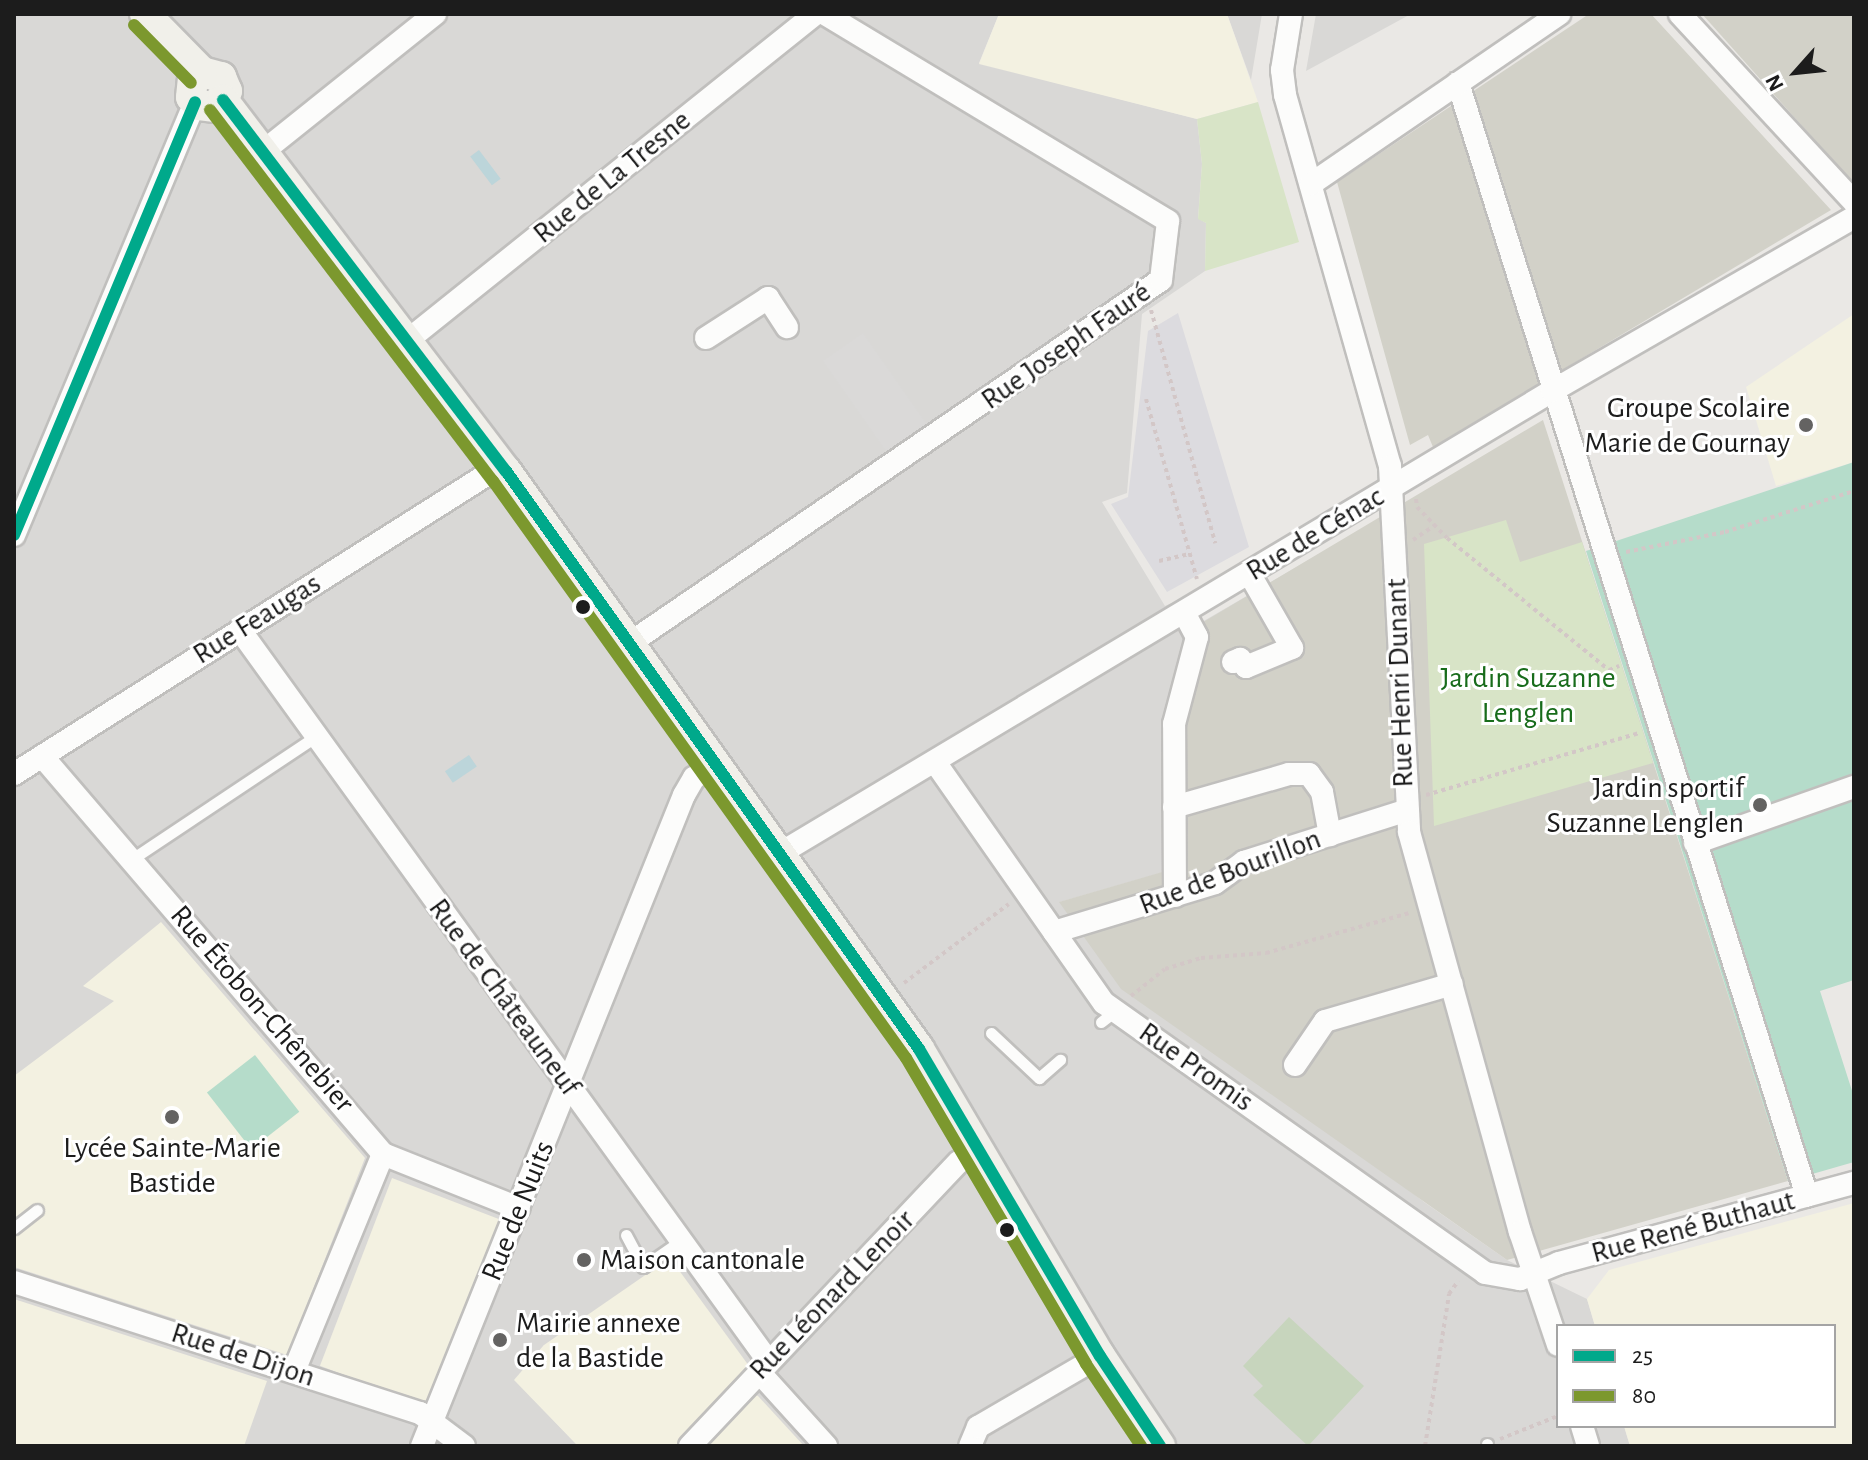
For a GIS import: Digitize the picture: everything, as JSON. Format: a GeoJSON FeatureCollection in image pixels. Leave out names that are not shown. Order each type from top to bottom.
{"type":"FeatureCollection","features":[{"type":"Feature","properties":{"kind":"main road"},"geometry":{"type":"LineString","coordinates":[[145,14],[202,72],[191,85],[265,150],[502,465],[717,763],[884,999],[1100,1356],[1160,1446]]}},
{"type":"Feature","properties":{"kind":"street"},"geometry":{"type":"LineString","coordinates":[[265,150],[435,14]]}},
{"type":"Feature","properties":{"kind":"street","name":"Rue de La Tresne"},"geometry":{"type":"LineString","coordinates":[[408,340],[815,14]]}},
{"type":"Feature","properties":{"kind":"street","name":"Rue Joseph Fauré"},"geometry":{"type":"LineString","coordinates":[[630,643],[1161,280],[1168,221],[825,14]]}},
{"type":"Feature","properties":{"kind":"street","name":"Rue Henri Dunant"},"geometry":{"type":"LineString","coordinates":[[1291,14],[1282,70],[1285,95],[1390,466],[1405,806],[1534,1275],[1556,1339]]}},
{"type":"Feature","properties":{"kind":"street"},"geometry":{"type":"LineString","coordinates":[[1311,184],[1559,14]]}},
{"type":"Feature","properties":{"kind":"street"},"geometry":{"type":"LineString","coordinates":[[1680,14],[1854,202]]}},
{"type":"Feature","properties":{"kind":"street"},"geometry":{"type":"LineString","coordinates":[[1458,83],[1552,391],[1807,1196]]}},
{"type":"Feature","properties":{"kind":"street"},"geometry":{"type":"LineString","coordinates":[[14,535],[209,101]]}},
{"type":"Feature","properties":{"kind":"street","name":"Rue de Cénac"},"geometry":{"type":"LineString","coordinates":[[779,854],[1552,391],[1854,217]]}},
{"type":"Feature","properties":{"kind":"street"},"geometry":{"type":"LineString","coordinates":[[706,338],[768,298],[787,327]]}},
{"type":"Feature","properties":{"kind":"street","name":"Rue Feaugas"},"geometry":{"type":"LineString","coordinates":[[14,774],[502,465]]}},
{"type":"Feature","properties":{"kind":"street"},"geometry":{"type":"LineString","coordinates":[[1233,662],[1240,659],[1246,667],[1292,648],[1249,573]]}},
{"type":"Feature","properties":{"kind":"street"},"geometry":{"type":"LineString","coordinates":[[1175,896],[1174,724],[1197,637],[1193,607]]}},
{"type":"Feature","properties":{"kind":"street","name":"Rue de Châteauneuf"},"geometry":{"type":"LineString","coordinates":[[240,630],[682,1240],[764,1367],[826,1446]]}},
{"type":"Feature","properties":{"kind":"street","name":"Rue Étobon-Chênebier"},"geometry":{"type":"LineString","coordinates":[[42,756],[383,1154],[519,1208]]}},
{"type":"Feature","properties":{"kind":"street","name":"Rue Promis"},"geometry":{"type":"LineString","coordinates":[[935,762],[1054,932],[1108,1016],[1494,1277],[1534,1275]]}},
{"type":"Feature","properties":{"kind":"street","name":"Rue de Nuits"},"geometry":{"type":"LineString","coordinates":[[422,1446],[684,795],[694,778],[717,763]]}},
{"type":"Feature","properties":{"kind":"street"},"geometry":{"type":"LineString","coordinates":[[1174,807],[1289,774],[1309,774],[1322,792],[1330,835]]}},
{"type":"Feature","properties":{"kind":"street"},"geometry":{"type":"LineString","coordinates":[[1695,843],[1854,787]]}},
{"type":"Feature","properties":{"kind":"street","name":"Rue de Bourillon"},"geometry":{"type":"LineString","coordinates":[[1054,932],[1215,883],[1244,862],[1330,835],[1405,806]]}},
{"type":"Feature","properties":{"kind":"street"},"geometry":{"type":"LineString","coordinates":[[1295,1065],[1325,1021],[1452,984]]}},
{"type":"Feature","properties":{"kind":"street","name":"Rue Léonard Lenoir"},"geometry":{"type":"LineString","coordinates":[[690,1446],[959,1162],[978,1150]]}},
{"type":"Feature","properties":{"kind":"street"},"geometry":{"type":"LineString","coordinates":[[294,1371],[383,1154]]}},
{"type":"Feature","properties":{"kind":"street","name":"Rue René Buthaut"},"geometry":{"type":"LineString","coordinates":[[1534,1275],[1559,1263],[1854,1183]]}},
{"type":"Feature","properties":{"kind":"street","name":"Rue de Dijon"},"geometry":{"type":"LineString","coordinates":[[14,1282],[294,1371],[433,1420],[464,1446]]}},
{"type":"Feature","properties":{"kind":"street"},"geometry":{"type":"LineString","coordinates":[[970,1446],[978,1427],[1100,1356]]}},
{"type":"Feature","properties":{"kind":"lane"},"geometry":{"type":"LineString","coordinates":[[132,859],[315,737]]}},
{"type":"Feature","properties":{"kind":"lane"},"geometry":{"type":"LineString","coordinates":[[991,1033],[1039,1078],[1060,1060]]}},
{"type":"Feature","properties":{"kind":"lane"},"geometry":{"type":"LineString","coordinates":[[14,1228],[37,1210]]}},
{"type":"Feature","properties":{"kind":"lane"},"geometry":{"type":"LineString","coordinates":[[626,1235],[643,1267],[682,1240]]}},
{"type":"Feature","properties":{"kind":"path"},"geometry":{"type":"LineString","coordinates":[[1145,291],[1215,543]]}},
{"type":"Feature","properties":{"kind":"path"},"geometry":{"type":"LineString","coordinates":[[1146,399],[1190,554],[1193,607]]}},
{"type":"Feature","properties":{"kind":"path"},"geometry":{"type":"LineString","coordinates":[[1605,558],[1725,532],[1854,491]]}},
{"type":"Feature","properties":{"kind":"path"},"geometry":{"type":"LineString","coordinates":[[1417,507],[1609,670],[1637,660]]}},
{"type":"Feature","properties":{"kind":"path"},"geometry":{"type":"LineString","coordinates":[[1420,540],[1435,525]]}},
{"type":"Feature","properties":{"kind":"path"},"geometry":{"type":"LineString","coordinates":[[1159,561],[1190,554]]}},
{"type":"Feature","properties":{"kind":"path"},"geometry":{"type":"LineString","coordinates":[[1405,806],[1658,728]]}},
{"type":"Feature","properties":{"kind":"path"},"geometry":{"type":"LineString","coordinates":[[884,999],[978,924],[1027,895]]}},
{"type":"Feature","properties":{"kind":"path"},"geometry":{"type":"LineString","coordinates":[[1108,1016],[1165,969],[1201,958],[1266,953],[1431,907]]}},
{"type":"Feature","properties":{"kind":"path"},"geometry":{"type":"LineString","coordinates":[[1425,1446],[1449,1294],[1470,1262]]}},
{"type":"Feature","properties":{"kind":"path"},"geometry":{"type":"LineString","coordinates":[[1487,1445],[1556,1417]]}},
{"type":"Feature","properties":{"kind":"shaded area"},"geometry":{"type":"Polygon","coordinates":[[[14,14],[999,14],[979,63],[1197,119],[1202,164],[1198,218],[1206,223],[1205,271],[1142,314],[1127,493],[1102,502],[1165,606],[1174,602],[1190,629],[1336,544],[1181,867],[1060,902],[1086,938],[1424,1202],[1507,1260],[1587,1299],[1594,1324],[1556,1324],[1556,1428],[1625,1428],[1630,1446],[675,1446],[749,1366],[544,1345],[515,1380],[578,1446],[14,1446],[14,14]]]}},
{"type":"Feature","properties":{"kind":"shaded area"},"geometry":{"type":"Polygon","coordinates":[[[999,14],[1227,14],[1258,102],[1197,119],[979,64],[999,14]]]}},
{"type":"Feature","properties":{"kind":"shaded area"},"geometry":{"type":"Polygon","coordinates":[[[1227,14],[1262,14],[1251,80],[1227,14]]]}},
{"type":"Feature","properties":{"kind":"shaded area"},"geometry":{"type":"Polygon","coordinates":[[[1316,14],[1411,14],[1306,71],[1316,14]]]}},
{"type":"Feature","properties":{"kind":"shaded area"},"geometry":{"type":"Polygon","coordinates":[[[1589,14],[1651,14],[1831,210],[1433,447],[1428,435],[1410,445],[1337,182],[1589,14]]]}},
{"type":"Feature","properties":{"kind":"shaded area"},"geometry":{"type":"Polygon","coordinates":[[[1702,14],[1854,14],[1854,184],[1702,14]]]}},
{"type":"Feature","properties":{"kind":"shaded area"},"geometry":{"type":"Polygon","coordinates":[[[1178,313],[1249,547],[1167,592],[1111,504],[1128,497],[1148,331],[1178,313]]]}},
{"type":"Feature","properties":{"kind":"shaded area","name":"Groupe Scolaire Marie de Gournay"},"geometry":{"type":"Polygon","coordinates":[[[1854,314],[1854,462],[1776,486],[1746,387],[1854,314]]]}},
{"type":"Feature","properties":{"kind":"shaded area"},"geometry":{"type":"Polygon","coordinates":[[[863,333],[935,435],[895,463],[823,361],[863,333]]]}},
{"type":"Feature","properties":{"kind":"shaded area"},"geometry":{"type":"Polygon","coordinates":[[[1543,420],[1788,1181],[1507,1260],[1121,989],[1059,902],[1169,870],[1190,630],[1543,420]]]}},
{"type":"Feature","properties":{"kind":"shaded area","name":"Lycée Sainte-Marie Bastide"},"geometry":{"type":"Polygon","coordinates":[[[161,922],[365,1158],[287,1355],[14,1267],[14,1076],[114,1001],[83,986],[161,922]]]}},
{"type":"Feature","properties":{"kind":"shaded area"},"geometry":{"type":"Polygon","coordinates":[[[392,1178],[499,1219],[427,1407],[320,1366],[392,1178]]]}},
{"type":"Feature","properties":{"kind":"shaded area"},"geometry":{"type":"Polygon","coordinates":[[[1854,1203],[1854,1446],[1630,1446],[1625,1428],[1836,1428],[1836,1324],[1594,1324],[1587,1299],[1609,1270],[1854,1203]]]}},
{"type":"Feature","properties":{"kind":"shaded area"},"geometry":{"type":"Polygon","coordinates":[[[670,1258],[749,1366],[675,1446],[578,1446],[514,1380],[544,1345],[670,1258]]]}},
{"type":"Feature","properties":{"kind":"shaded area"},"geometry":{"type":"Polygon","coordinates":[[[14,1299],[267,1381],[244,1446],[14,1446],[14,1299]]]}},
{"type":"Feature","properties":{"kind":"shaded area"},"geometry":{"type":"Polygon","coordinates":[[[751,1393],[758,1396],[804,1446],[703,1446],[751,1393]]]}},
{"type":"Feature","properties":{"kind":"green space"},"geometry":{"type":"Polygon","coordinates":[[[1258,102],[1299,242],[1205,271],[1206,223],[1198,219],[1202,164],[1197,119],[1258,102]]]}},
{"type":"Feature","properties":{"kind":"green space","name":"Jardin sportif Suzanne Lenglen"},"geometry":{"type":"Polygon","coordinates":[[[1854,462],[1854,980],[1820,991],[1854,1097],[1854,1162],[1788,1181],[1586,551],[1854,462]]]}},
{"type":"Feature","properties":{"kind":"green space","name":"Jardin Suzanne Lenglen"},"geometry":{"type":"Polygon","coordinates":[[[1506,520],[1520,562],[1582,542],[1653,763],[1434,826],[1424,544],[1506,520]]]}},
{"type":"Feature","properties":{"kind":"green space"},"geometry":{"type":"Polygon","coordinates":[[[255,1055],[299,1112],[251,1149],[207,1093],[255,1055]]]}},
{"type":"Feature","properties":{"kind":"green space"},"geometry":{"type":"Polygon","coordinates":[[[1289,1317],[1364,1386],[1308,1446],[1253,1395],[1263,1386],[1243,1366],[1289,1317]]]}},
{"type":"Feature","properties":{"kind":"water"},"geometry":{"type":"Polygon","coordinates":[[[479,150],[501,179],[492,185],[470,157],[479,150]]]}},
{"type":"Feature","properties":{"kind":"water"},"geometry":{"type":"Polygon","coordinates":[[[469,755],[477,767],[453,783],[445,771],[469,755]]]}},
{"type":"Feature","properties":{"kind":"transit line","name":"80"},"geometry":{"type":"LineString","coordinates":[[134,25],[191,83]]}},
{"type":"Feature","properties":{"kind":"transit line","name":"25"},"geometry":{"type":"LineString","coordinates":[[223,100],[506,471],[919,1049],[1100,1356],[1160,1446]]}},
{"type":"Feature","properties":{"kind":"transit line","name":"25"},"geometry":{"type":"LineString","coordinates":[[14,535],[195,102]]}},
{"type":"Feature","properties":{"kind":"transit line","name":"80"},"geometry":{"type":"LineString","coordinates":[[210,110],[493,481],[906,1058],[1086,1364],[1141,1446]]}},
{"type":"Feature","properties":{"kind":"place","name":"Groupe Scolaire Marie de Gournay"},"geometry":{"type":"Point","coordinates":[1806,425]}},
{"type":"Feature","properties":{"kind":"place","name":"Jardin sportif Suzanne Lenglen"},"geometry":{"type":"Point","coordinates":[1760,805]}},
{"type":"Feature","properties":{"kind":"place","name":"Lycée Sainte-Marie Bastide"},"geometry":{"type":"Point","coordinates":[172,1117]}},
{"type":"Feature","properties":{"kind":"place","name":"Maison cantonale"},"geometry":{"type":"Point","coordinates":[584,1260]}},
{"type":"Feature","properties":{"kind":"place","name":"Mairie annexe de la Bastide"},"geometry":{"type":"Point","coordinates":[500,1340]}}]}
